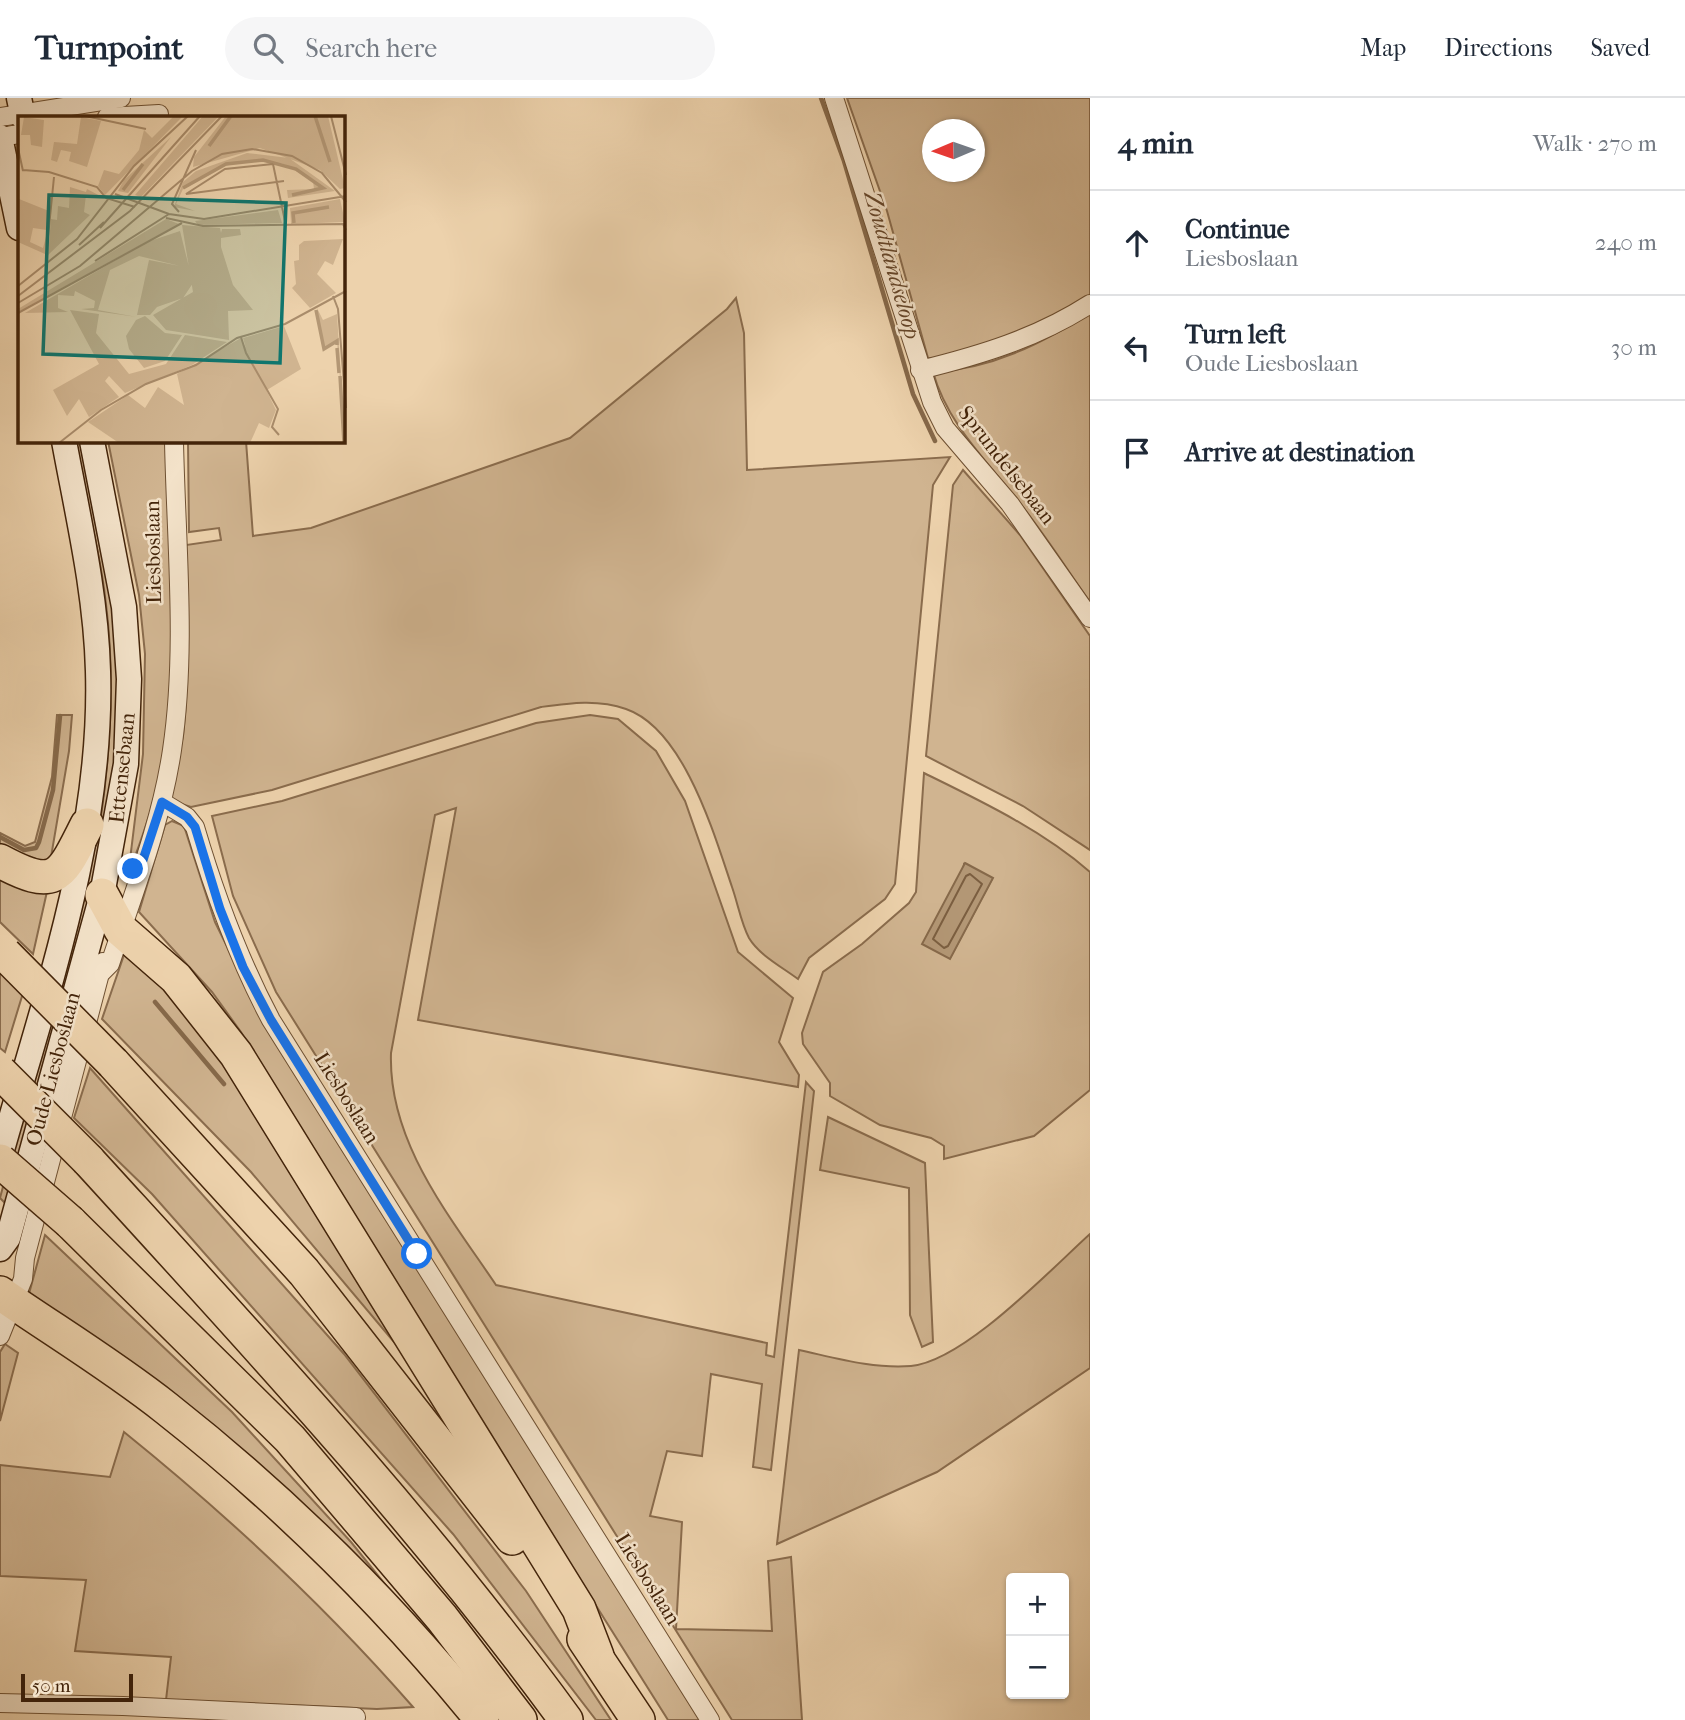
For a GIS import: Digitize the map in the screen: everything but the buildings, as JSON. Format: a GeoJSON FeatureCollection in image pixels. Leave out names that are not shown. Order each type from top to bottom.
{"type":"FeatureCollection","features":[{"type":"Feature","properties":{"kind":"highway"},"geometry":{"type":"LineString","coordinates":[[0,860],[32,876],[53,875],[72,858],[87,825]]}},
{"type":"Feature","properties":{"kind":"highway"},"geometry":{"type":"LineString","coordinates":[[112,916],[176,978],[236,1054],[579,1609],[597,1656]]}},
{"type":"Feature","properties":{"kind":"highway"},"geometry":{"type":"LineString","coordinates":[[2,951],[113,1063],[304,1272],[475,1487],[597,1656],[638,1720]]}},
{"type":"Feature","properties":{"kind":"highway"},"geometry":{"type":"LineString","coordinates":[[0,1072],[88,1160],[291,1383],[493,1620],[566,1720]]}},
{"type":"Feature","properties":{"kind":"highway"},"geometry":{"type":"LineString","coordinates":[[0,1159],[290,1439],[442,1618],[520,1720]]}},
{"type":"Feature","properties":{"kind":"highway"},"geometry":{"type":"LineString","coordinates":[[0,1180],[69,1228]]}},
{"type":"Feature","properties":{"kind":"highway"},"geometry":{"type":"LineString","coordinates":[[5,1304],[164,1406],[293,1515],[406,1629],[482,1720]]}},
{"type":"Feature","properties":{"kind":"main road"},"geometry":{"type":"LineString","coordinates":[[0,137],[18,223]]}},
{"type":"Feature","properties":{"kind":"main road","name":"Ettensebaan"},"geometry":{"type":"LineString","coordinates":[[0,1159],[68,910],[87,825],[98,721],[97,643],[89,576],[64,443]]}},
{"type":"Feature","properties":{"kind":"main road","name":"Ettensebaan"},"geometry":{"type":"LineString","coordinates":[[0,1249],[8,1238],[112,916],[124,784],[129,679],[118,565],[92,443]]}},
{"type":"Feature","properties":{"kind":"street"},"geometry":{"type":"LineString","coordinates":[[0,137],[17,116],[121,98]]}},
{"type":"Feature","properties":{"kind":"street","name":"Sprundelsebaan"},"geometry":{"type":"LineString","coordinates":[[834,98],[857,160],[920,370],[946,428],[1010,504],[1090,618]]}},
{"type":"Feature","properties":{"kind":"street"},"geometry":{"type":"LineString","coordinates":[[114,116],[158,110]]}},
{"type":"Feature","properties":{"kind":"street"},"geometry":{"type":"LineString","coordinates":[[920,370],[974,357],[1034,337],[1090,304]]}},
{"type":"Feature","properties":{"kind":"street","name":"Liesboslaan"},"geometry":{"type":"LineString","coordinates":[[174,443],[177,701],[162,802],[187,817],[195,827],[220,909],[243,967],[271,1020],[710,1720]]}},
{"type":"Feature","properties":{"kind":"street","name":"Oude Liesboslaan"},"geometry":{"type":"LineString","coordinates":[[0,1336],[5,1304],[14,1276],[25,1258],[103,972],[103,958],[112,916],[133,869],[143,860],[162,802]]}},
{"type":"Feature","properties":{"kind":"street"},"geometry":{"type":"LineString","coordinates":[[0,1703],[356,1717]]}},
{"type":"Feature","properties":{"kind":"shaded area"},"geometry":{"type":"Polygon","coordinates":[[[847,98],[1090,98],[1090,298],[1049,324],[945,359],[928,358],[887,211],[847,98]]]}},
{"type":"Feature","properties":{"kind":"shaded area"},"geometry":{"type":"Polygon","coordinates":[[[736,298],[744,333],[747,470],[950,457],[933,485],[895,884],[885,899],[809,958],[798,979],[765,955],[749,938],[725,865],[694,786],[664,738],[646,720],[626,709],[584,703],[541,707],[272,790],[191,807],[175,802],[170,795],[183,736],[186,703],[186,545],[221,540],[219,528],[189,532],[188,443],[246,443],[253,536],[311,528],[570,438],[727,309],[736,298]]]}},
{"type":"Feature","properties":{"kind":"shaded area"},"geometry":{"type":"Polygon","coordinates":[[[1090,313],[1090,602],[1037,526],[958,424],[939,391],[933,372],[975,366],[1015,353],[1090,313]]]}},
{"type":"Feature","properties":{"kind":"shaded area"},"geometry":{"type":"Polygon","coordinates":[[[73,443],[84,443],[120,653],[120,734],[98,874],[9,1207],[0,1198],[101,817],[111,684],[109,631],[96,542],[73,443]]]}},
{"type":"Feature","properties":{"kind":"shaded area"},"geometry":{"type":"Polygon","coordinates":[[[108,443],[168,443],[172,611],[170,696],[159,780],[128,876],[143,754],[145,654],[139,595],[108,443]]]}},
{"type":"Feature","properties":{"kind":"shaded area"},"geometry":{"type":"Polygon","coordinates":[[[963,470],[1020,535],[1090,636],[1090,850],[1023,806],[926,756],[953,485],[963,470]]]}},
{"type":"Feature","properties":{"kind":"shaded area"},"geometry":{"type":"Polygon","coordinates":[[[57,715],[72,715],[69,751],[50,863],[0,849],[0,833],[25,846],[35,842],[52,777],[57,715]]]}},
{"type":"Feature","properties":{"kind":"shaded area"},"geometry":{"type":"Polygon","coordinates":[[[590,715],[618,719],[656,751],[685,801],[738,952],[793,998],[779,1042],[799,1075],[798,1087],[418,1020],[456,808],[435,815],[391,1053],[393,1086],[400,1117],[425,1176],[496,1285],[767,1343],[766,1355],[774,1357],[806,1082],[814,1091],[771,1470],[753,1467],[762,1384],[711,1374],[702,1456],[667,1451],[650,1516],[682,1522],[676,1629],[772,1631],[768,1561],[791,1557],[802,1720],[732,1720],[276,992],[233,896],[212,816],[282,801],[536,723],[590,715]]]}},
{"type":"Feature","properties":{"kind":"shaded area"},"geometry":{"type":"Polygon","coordinates":[[[924,773],[1031,830],[1090,872],[1090,1090],[1034,1136],[944,1159],[944,1146],[931,1138],[880,1125],[830,1096],[830,1083],[803,1044],[802,1033],[823,972],[862,944],[909,903],[916,892],[924,773]],[[964,864],[950,958],[992,879],[964,864]]]}},
{"type":"Feature","properties":{"kind":"shaded area"},"geometry":{"type":"Polygon","coordinates":[[[172,821],[184,826],[215,922],[271,1036],[700,1720],[668,1720],[349,1213],[241,1032],[212,992],[139,912],[165,825],[172,821]]]}},
{"type":"Feature","properties":{"kind":"shaded area"},"geometry":{"type":"Polygon","coordinates":[[[0,867],[48,887],[33,954],[0,922],[0,867]]]}},
{"type":"Feature","properties":{"kind":"shaded area"},"geometry":{"type":"Polygon","coordinates":[[[126,949],[188,1007],[410,1361],[251,1172],[102,1019],[126,949]]]}},
{"type":"Feature","properties":{"kind":"shaded area"},"geometry":{"type":"Polygon","coordinates":[[[0,971],[23,993],[5,1052],[0,1048],[0,971]]]}},
{"type":"Feature","properties":{"kind":"shaded area"},"geometry":{"type":"Polygon","coordinates":[[[90,1068],[344,1354],[526,1591],[611,1720],[596,1720],[453,1534],[152,1194],[74,1118],[90,1068]]]}},
{"type":"Feature","properties":{"kind":"shaded area"},"geometry":{"type":"Polygon","coordinates":[[[828,1117],[925,1163],[933,1342],[922,1347],[910,1315],[909,1188],[820,1170],[828,1117]]]}},
{"type":"Feature","properties":{"kind":"shaded area"},"geometry":{"type":"Polygon","coordinates":[[[1090,1234],[1090,1368],[937,1472],[777,1544],[799,1350],[883,1366],[911,1366],[932,1360],[980,1332],[1090,1234]]]}},
{"type":"Feature","properties":{"kind":"shaded area"},"geometry":{"type":"Polygon","coordinates":[[[45,1235],[232,1412],[351,1542],[475,1696],[27,1301],[45,1235]]]}},
{"type":"Feature","properties":{"kind":"shaded area"},"geometry":{"type":"Polygon","coordinates":[[[5,1344],[18,1353],[0,1421],[0,1352],[5,1344]]]}},
{"type":"Feature","properties":{"kind":"shaded area"},"geometry":{"type":"Polygon","coordinates":[[[124,1432],[201,1496],[274,1563],[345,1633],[413,1707],[377,1709],[166,1700],[171,1657],[75,1651],[86,1580],[0,1576],[0,1465],[110,1477],[124,1432]]]}},
{"type":"Feature","properties":{"kind":"water"},"geometry":{"type":"Polygon","coordinates":[[[965,863],[993,878],[950,959],[922,944],[965,863]]]}},
{"type":"Feature","properties":{"kind":"waterway","name":"Zoudtlandseloop"},"geometry":{"type":"LineString","coordinates":[[821,98],[844,161],[913,394],[935,441]]}},
{"type":"Feature","properties":{"kind":"waterway"},"geometry":{"type":"LineString","coordinates":[[0,837],[24,850],[36,848],[39,842],[53,790],[60,716]]}},
{"type":"Feature","properties":{"kind":"waterway"},"geometry":{"type":"LineString","coordinates":[[155,1002],[224,1084]]}},
{"type":"Feature","properties":{"kind":"route"},"geometry":{"type":"LineString","coordinates":[[133,869],[143,860],[162,802],[187,817],[195,827],[220,909],[243,967],[271,1020],[417,1254]]}}]}
